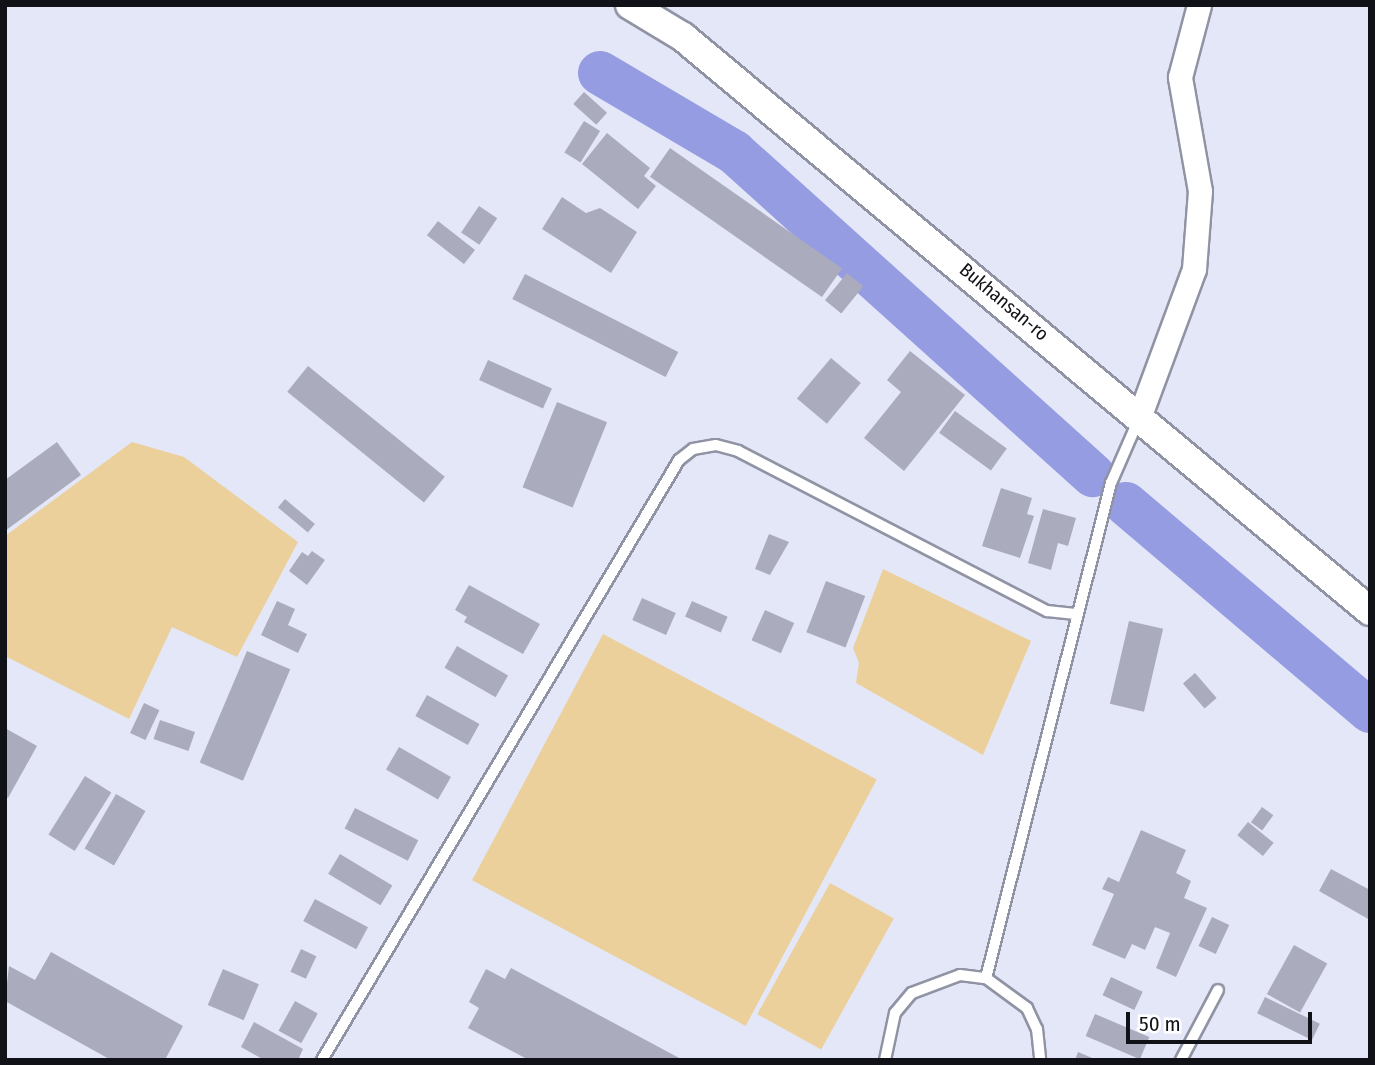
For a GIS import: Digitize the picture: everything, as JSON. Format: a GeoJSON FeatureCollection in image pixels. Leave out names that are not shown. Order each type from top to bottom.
{"type":"FeatureCollection","features":[{"type":"Feature","properties":{"kind":"street","name":"Bukhansan-ro"},"geometry":{"type":"LineString","coordinates":[[630,5],[683,37],[1140,415],[1370,611]]}},
{"type":"Feature","properties":{"kind":"street"},"geometry":{"type":"LineString","coordinates":[[1140,415],[1194,269],[1200,191],[1180,77],[1199,5]]}},
{"type":"Feature","properties":{"kind":"lane"},"geometry":{"type":"LineString","coordinates":[[986,978],[1111,483],[1140,415]]}},
{"type":"Feature","properties":{"kind":"lane"},"geometry":{"type":"LineString","coordinates":[[322,1060],[679,460],[692,449],[716,444],[738,451],[1047,611],[1078,614]]}},
{"type":"Feature","properties":{"kind":"lane"},"geometry":{"type":"LineString","coordinates":[[885,1060],[895,1013],[912,993],[947,977],[986,978],[1027,1008],[1037,1029],[1040,1060]]}},
{"type":"Feature","properties":{"kind":"lane"},"geometry":{"type":"LineString","coordinates":[[1181,1060],[1219,990]]}},
{"type":"Feature","properties":{"kind":"shaded area"},"geometry":{"type":"Polygon","coordinates":[[[132,442],[184,457],[298,542],[237,657],[172,627],[129,719],[5,656],[5,536],[132,442]]]}},
{"type":"Feature","properties":{"kind":"shaded area"},"geometry":{"type":"Polygon","coordinates":[[[883,569],[1031,641],[983,755],[856,683],[859,663],[853,648],[883,569]]]}},
{"type":"Feature","properties":{"kind":"shaded area"},"geometry":{"type":"Polygon","coordinates":[[[603,634],[877,780],[746,1026],[472,880],[603,634]]]}},
{"type":"Feature","properties":{"kind":"shaded area"},"geometry":{"type":"Polygon","coordinates":[[[830,883],[894,918],[821,1050],[757,1014],[830,883]]]}},
{"type":"Feature","properties":{"kind":"building"},"geometry":{"type":"Polygon","coordinates":[[[584,92],[607,113],[596,125],[573,104],[584,92]]]}},
{"type":"Feature","properties":{"kind":"building"},"geometry":{"type":"Polygon","coordinates":[[[584,121],[600,131],[581,162],[564,152],[584,121]]]}},
{"type":"Feature","properties":{"kind":"building"},"geometry":{"type":"Polygon","coordinates":[[[607,133],[650,168],[644,176],[656,186],[638,209],[582,164],[607,133]]]}},
{"type":"Feature","properties":{"kind":"building"},"geometry":{"type":"Polygon","coordinates":[[[670,148],[842,268],[822,297],[650,177],[670,148]]]}},
{"type":"Feature","properties":{"kind":"building"},"geometry":{"type":"Polygon","coordinates":[[[562,197],[586,213],[600,208],[637,232],[611,273],[542,229],[562,197]]]}},
{"type":"Feature","properties":{"kind":"building"},"geometry":{"type":"Polygon","coordinates":[[[479,206],[497,218],[479,245],[461,233],[479,206]]]}},
{"type":"Feature","properties":{"kind":"building"},"geometry":{"type":"Polygon","coordinates":[[[438,221],[475,250],[464,264],[427,235],[438,221]]]}},
{"type":"Feature","properties":{"kind":"building"},"geometry":{"type":"Polygon","coordinates":[[[847,273],[863,286],[841,313],[825,300],[847,273]]]}},
{"type":"Feature","properties":{"kind":"building"},"geometry":{"type":"Polygon","coordinates":[[[525,274],[678,352],[666,377],[512,299],[525,274]]]}},
{"type":"Feature","properties":{"kind":"building"},"geometry":{"type":"Polygon","coordinates":[[[910,351],[965,395],[904,471],[864,438],[901,392],[887,380],[910,351]]]}},
{"type":"Feature","properties":{"kind":"building"},"geometry":{"type":"Polygon","coordinates":[[[831,358],[861,383],[827,424],[797,399],[831,358]]]}},
{"type":"Feature","properties":{"kind":"building"},"geometry":{"type":"Polygon","coordinates":[[[488,360],[552,388],[543,409],[479,380],[488,360]]]}},
{"type":"Feature","properties":{"kind":"building"},"geometry":{"type":"Polygon","coordinates":[[[308,366],[445,477],[424,502],[287,392],[308,366]]]}},
{"type":"Feature","properties":{"kind":"building"},"geometry":{"type":"Polygon","coordinates":[[[557,402],[607,422],[573,508],[523,487],[557,402]]]}},
{"type":"Feature","properties":{"kind":"building"},"geometry":{"type":"Polygon","coordinates":[[[955,411],[1007,449],[991,470],[939,433],[955,411]]]}},
{"type":"Feature","properties":{"kind":"building"},"geometry":{"type":"Polygon","coordinates":[[[57,442],[81,475],[5,531],[5,480],[57,442]]]}},
{"type":"Feature","properties":{"kind":"building"},"geometry":{"type":"Polygon","coordinates":[[[1001,488],[1032,498],[1027,514],[1034,516],[1020,558],[982,546],[1001,488]]]}},
{"type":"Feature","properties":{"kind":"building"},"geometry":{"type":"Polygon","coordinates":[[[285,499],[315,524],[308,532],[278,507],[285,499]]]}},
{"type":"Feature","properties":{"kind":"building"},"geometry":{"type":"Polygon","coordinates":[[[1043,509],[1076,518],[1068,546],[1058,543],[1051,570],[1028,563],[1043,509]]]}},
{"type":"Feature","properties":{"kind":"building"},"geometry":{"type":"Polygon","coordinates":[[[769,534],[789,542],[770,575],[755,569],[769,534]]]}},
{"type":"Feature","properties":{"kind":"building"},"geometry":{"type":"Polygon","coordinates":[[[312,551],[325,560],[307,585],[289,571],[302,552],[308,556],[312,551]]]}},
{"type":"Feature","properties":{"kind":"building"},"geometry":{"type":"Polygon","coordinates":[[[826,581],[865,596],[846,647],[806,632],[826,581]]]}},
{"type":"Feature","properties":{"kind":"building"},"geometry":{"type":"Polygon","coordinates":[[[469,585],[540,624],[523,654],[464,622],[467,617],[455,610],[469,585]]]}},
{"type":"Feature","properties":{"kind":"building"},"geometry":{"type":"Polygon","coordinates":[[[642,598],[676,613],[666,635],[632,620],[642,598]]]}},
{"type":"Feature","properties":{"kind":"building"},"geometry":{"type":"Polygon","coordinates":[[[277,601],[295,609],[288,625],[307,634],[298,653],[261,635],[277,601]]]}},
{"type":"Feature","properties":{"kind":"building"},"geometry":{"type":"Polygon","coordinates":[[[692,601],[728,617],[721,632],[685,617],[692,601]]]}},
{"type":"Feature","properties":{"kind":"building"},"geometry":{"type":"Polygon","coordinates":[[[765,610],[794,623],[781,653],[752,640],[765,610]]]}},
{"type":"Feature","properties":{"kind":"building"},"geometry":{"type":"Polygon","coordinates":[[[1129,621],[1163,629],[1144,712],[1110,704],[1129,621]]]}},
{"type":"Feature","properties":{"kind":"building"},"geometry":{"type":"Polygon","coordinates":[[[457,646],[508,676],[496,697],[444,668],[457,646]]]}},
{"type":"Feature","properties":{"kind":"building"},"geometry":{"type":"Polygon","coordinates":[[[247,651],[290,669],[243,781],[200,762],[247,651]]]}},
{"type":"Feature","properties":{"kind":"building"},"geometry":{"type":"Polygon","coordinates":[[[1195,673],[1217,698],[1205,708],[1183,683],[1195,673]]]}},
{"type":"Feature","properties":{"kind":"building"},"geometry":{"type":"Polygon","coordinates":[[[427,695],[479,724],[468,745],[415,716],[427,695]]]}},
{"type":"Feature","properties":{"kind":"building"},"geometry":{"type":"Polygon","coordinates":[[[144,703],[159,710],[145,740],[130,733],[144,703]]]}},
{"type":"Feature","properties":{"kind":"building"},"geometry":{"type":"Polygon","coordinates":[[[160,720],[195,732],[188,751],[153,739],[160,720]]]}},
{"type":"Feature","properties":{"kind":"building"},"geometry":{"type":"Polygon","coordinates":[[[5,728],[37,746],[8,798],[5,796],[5,728]]]}},
{"type":"Feature","properties":{"kind":"building"},"geometry":{"type":"Polygon","coordinates":[[[399,747],[451,777],[438,800],[386,770],[399,747]]]}},
{"type":"Feature","properties":{"kind":"building"},"geometry":{"type":"Polygon","coordinates":[[[85,776],[111,792],[75,851],[48,835],[85,776]]]}},
{"type":"Feature","properties":{"kind":"building"},"geometry":{"type":"Polygon","coordinates":[[[116,794],[145,811],[114,866],[84,849],[116,794]]]}},
{"type":"Feature","properties":{"kind":"building"},"geometry":{"type":"Polygon","coordinates":[[[1262,807],[1273,815],[1262,831],[1251,822],[1262,807]]]}},
{"type":"Feature","properties":{"kind":"building"},"geometry":{"type":"Polygon","coordinates":[[[355,808],[418,840],[408,861],[345,828],[355,808]]]}},
{"type":"Feature","properties":{"kind":"building"},"geometry":{"type":"Polygon","coordinates":[[[1248,822],[1274,843],[1263,856],[1237,835],[1248,822]]]}},
{"type":"Feature","properties":{"kind":"building"},"geometry":{"type":"Polygon","coordinates":[[[1141,830],[1186,850],[1176,873],[1191,881],[1184,898],[1207,908],[1176,977],[1156,968],[1170,933],[1155,927],[1145,950],[1132,944],[1125,959],[1092,945],[1114,894],[1102,889],[1108,877],[1119,882],[1141,830]]]}},
{"type":"Feature","properties":{"kind":"building"},"geometry":{"type":"Polygon","coordinates":[[[340,854],[392,885],[380,905],[328,874],[340,854]]]}},
{"type":"Feature","properties":{"kind":"building"},"geometry":{"type":"Polygon","coordinates":[[[1331,869],[1370,890],[1370,920],[1319,891],[1331,869]]]}},
{"type":"Feature","properties":{"kind":"building"},"geometry":{"type":"Polygon","coordinates":[[[315,899],[368,927],[356,949],[303,921],[315,899]]]}},
{"type":"Feature","properties":{"kind":"building"},"geometry":{"type":"Polygon","coordinates":[[[1212,917],[1229,925],[1216,954],[1198,946],[1212,917]]]}},
{"type":"Feature","properties":{"kind":"building"},"geometry":{"type":"Polygon","coordinates":[[[1294,945],[1327,963],[1300,1012],[1267,994],[1294,945]]]}},
{"type":"Feature","properties":{"kind":"building"},"geometry":{"type":"Polygon","coordinates":[[[301,949],[316,956],[306,979],[290,972],[301,949]]]}},
{"type":"Feature","properties":{"kind":"building"},"geometry":{"type":"Polygon","coordinates":[[[51,952],[183,1026],[165,1060],[111,1060],[5,1001],[9,966],[35,980],[51,952]]]}},
{"type":"Feature","properties":{"kind":"building"},"geometry":{"type":"Polygon","coordinates":[[[511,968],[683,1060],[529,1060],[468,1028],[479,1008],[469,1002],[486,969],[505,979],[511,968]]]}},
{"type":"Feature","properties":{"kind":"building"},"geometry":{"type":"Polygon","coordinates":[[[223,969],[259,984],[244,1020],[208,1005],[223,969]]]}},
{"type":"Feature","properties":{"kind":"building"},"geometry":{"type":"Polygon","coordinates":[[[1111,977],[1143,992],[1134,1010],[1103,995],[1111,977]]]}},
{"type":"Feature","properties":{"kind":"building"},"geometry":{"type":"Polygon","coordinates":[[[1265,997],[1320,1024],[1312,1040],[1257,1013],[1265,997]]]}},
{"type":"Feature","properties":{"kind":"building"},"geometry":{"type":"Polygon","coordinates":[[[295,1001],[318,1014],[301,1043],[279,1031],[295,1001]]]}},
{"type":"Feature","properties":{"kind":"building"},"geometry":{"type":"Polygon","coordinates":[[[1095,1014],[1149,1037],[1140,1059],[1086,1036],[1095,1014]]]}},
{"type":"Feature","properties":{"kind":"building"},"geometry":{"type":"Polygon","coordinates":[[[254,1022],[303,1049],[298,1060],[264,1060],[241,1047],[254,1022]]]}},
{"type":"Feature","properties":{"kind":"building"},"geometry":{"type":"Polygon","coordinates":[[[1078,1052],[1097,1060],[1075,1060],[1078,1052]]]}},
{"type":"Feature","properties":{"kind":"waterway"},"geometry":{"type":"LineString","coordinates":[[600,73],[734,152],[1093,475]]}},
{"type":"Feature","properties":{"kind":"waterway"},"geometry":{"type":"LineString","coordinates":[[1126,504],[1370,711]]}}]}
